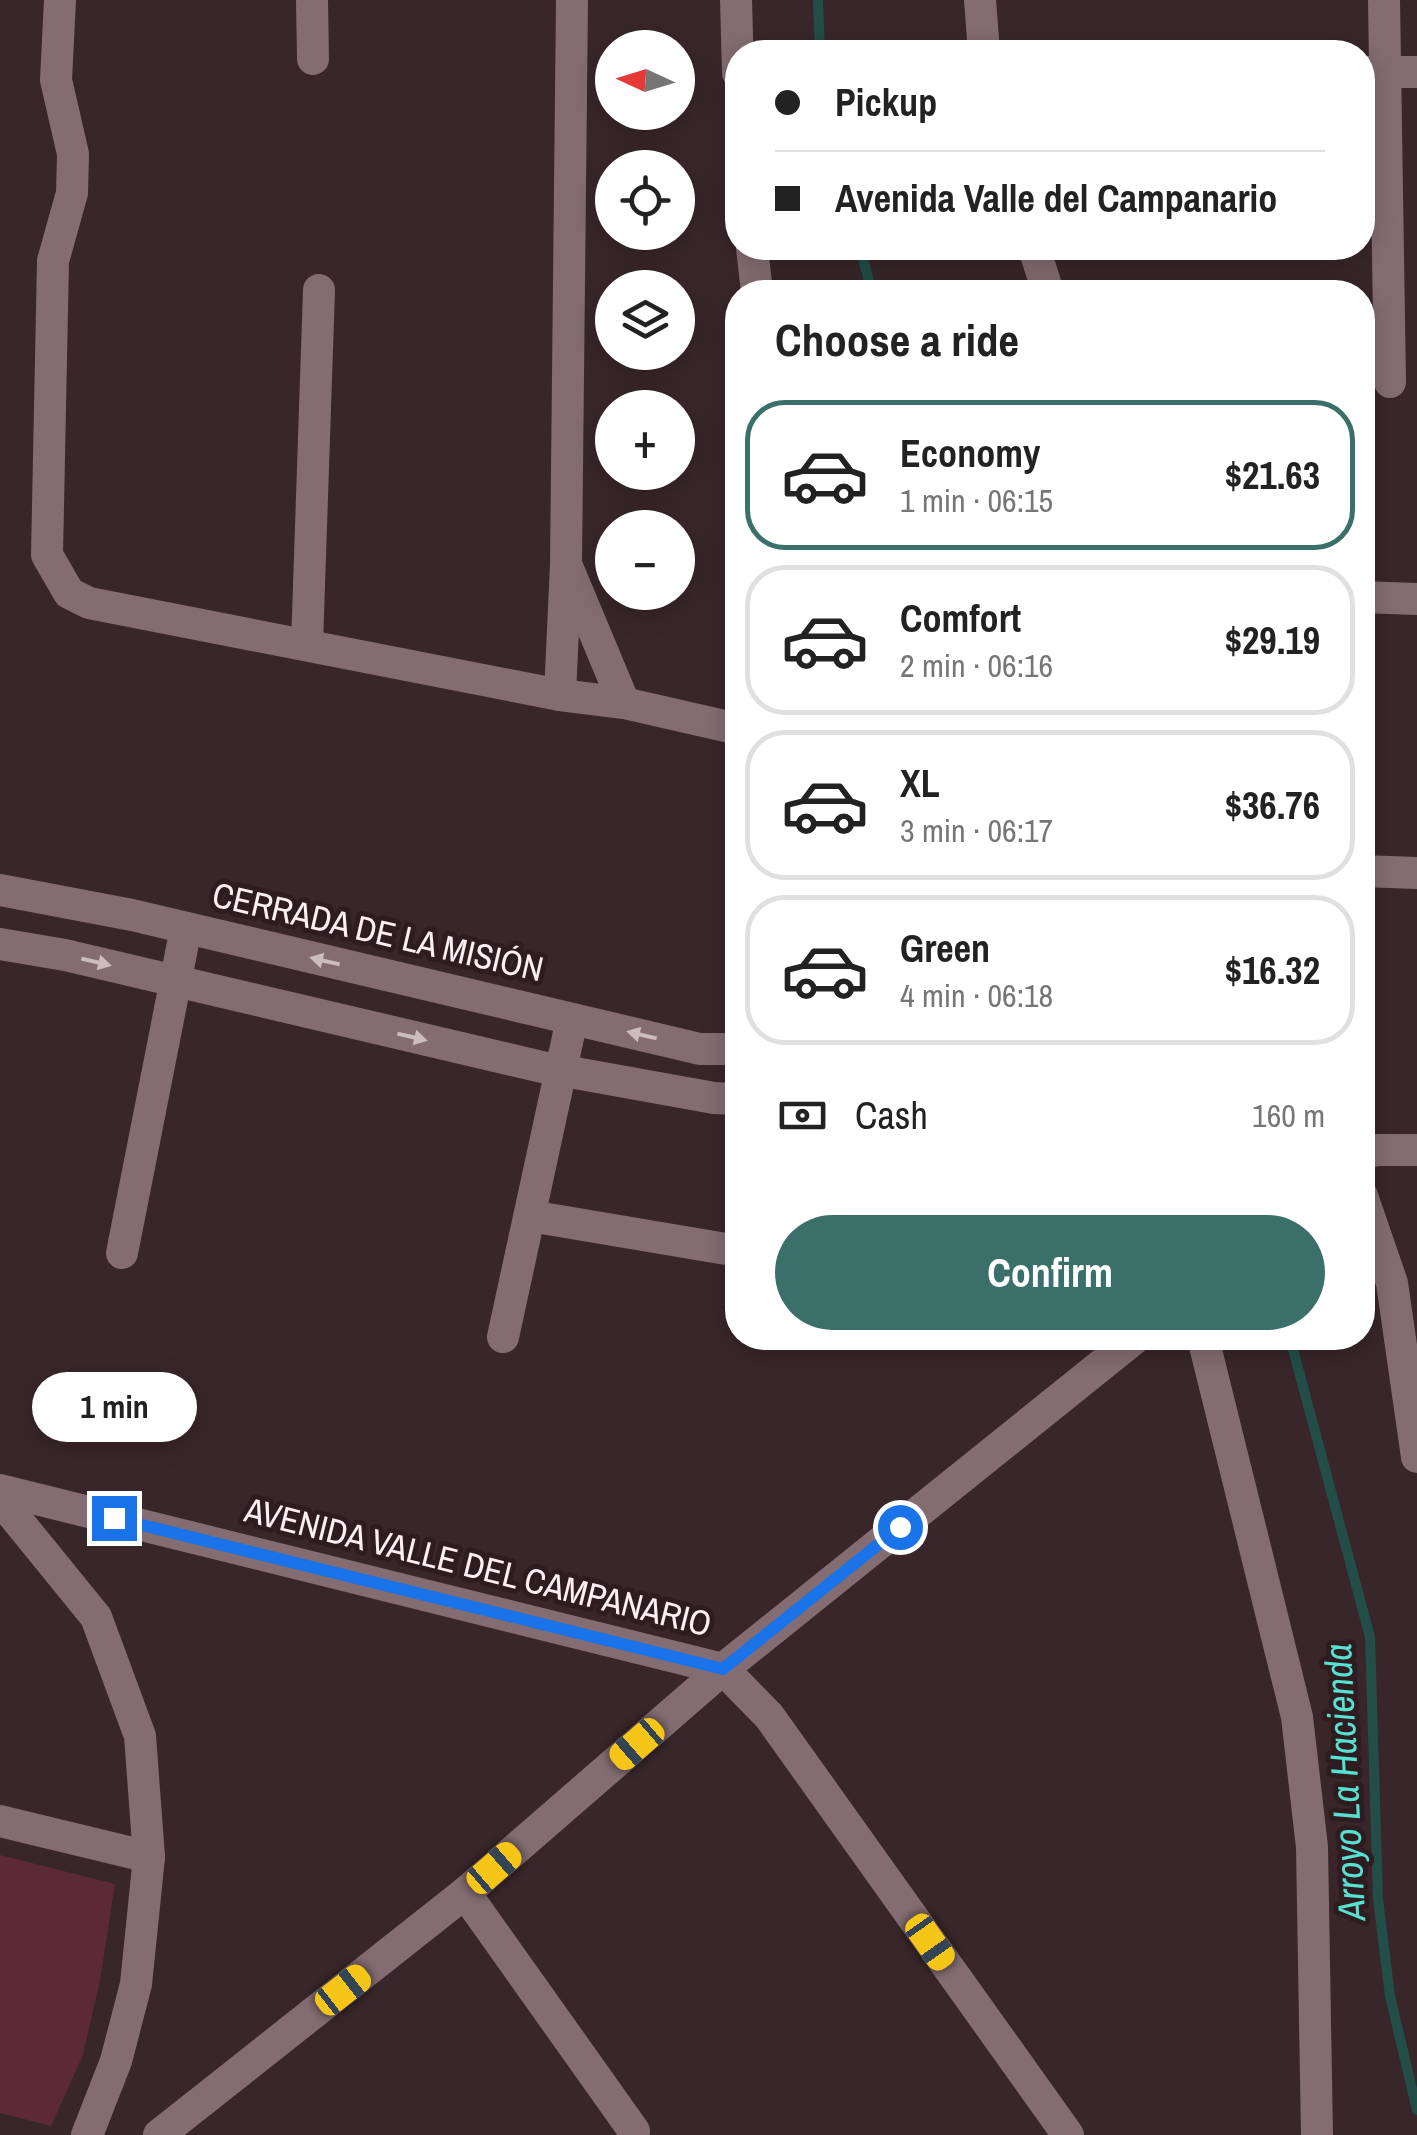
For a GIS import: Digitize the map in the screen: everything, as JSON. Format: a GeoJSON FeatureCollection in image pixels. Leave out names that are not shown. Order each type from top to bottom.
{"type":"FeatureCollection","features":[{"type":"Feature","properties":{"kind":"street"},"geometry":{"type":"LineString","coordinates":[[60,0],[56,80],[73,154],[72,192],[53,261],[47,555],[69,592],[90,603],[560,695],[624,703],[725,726]]}},
{"type":"Feature","properties":{"kind":"street"},"geometry":{"type":"LineString","coordinates":[[312,0],[313,59]]}},
{"type":"Feature","properties":{"kind":"street"},"geometry":{"type":"LineString","coordinates":[[560,695],[566,564],[572,0]]}},
{"type":"Feature","properties":{"kind":"street"},"geometry":{"type":"LineString","coordinates":[[736,0],[737,40]]}},
{"type":"Feature","properties":{"kind":"street"},"geometry":{"type":"LineString","coordinates":[[980,0],[983,40]]}},
{"type":"Feature","properties":{"kind":"street"},"geometry":{"type":"LineString","coordinates":[[1384,0],[1390,382]]}},
{"type":"Feature","properties":{"kind":"street"},"geometry":{"type":"LineString","coordinates":[[307,645],[319,290]]}},
{"type":"Feature","properties":{"kind":"street"},"geometry":{"type":"LineString","coordinates":[[566,564],[624,703]]}},
{"type":"Feature","properties":{"kind":"street"},"geometry":{"type":"LineString","coordinates":[[1375,597],[1417,599]]}},
{"type":"Feature","properties":{"kind":"street"},"geometry":{"type":"LineString","coordinates":[[1375,871],[1417,872]]}},
{"type":"Feature","properties":{"kind":"street","name":"CERRADA DE LA MISIÓN"},"geometry":{"type":"LineString","coordinates":[[0,890],[186,928],[700,1049],[725,1050]]}},
{"type":"Feature","properties":{"kind":"street"},"geometry":{"type":"LineString","coordinates":[[122,1253],[186,928]]}},
{"type":"Feature","properties":{"kind":"street"},"geometry":{"type":"LineString","coordinates":[[0,944],[563,1071],[725,1098]]}},
{"type":"Feature","properties":{"kind":"street"},"geometry":{"type":"LineString","coordinates":[[502,1337],[572,1019]]}},
{"type":"Feature","properties":{"kind":"street"},"geometry":{"type":"LineString","coordinates":[[1375,1150],[1417,1150]]}},
{"type":"Feature","properties":{"kind":"street"},"geometry":{"type":"LineString","coordinates":[[530,1216],[725,1249]]}},
{"type":"Feature","properties":{"kind":"street"},"geometry":{"type":"LineString","coordinates":[[1375,1234],[1392,1283],[1417,1457]]}},
{"type":"Feature","properties":{"kind":"street"},"geometry":{"type":"LineString","coordinates":[[159,2135],[465,1893],[723,1669],[1121,1350]]}},
{"type":"Feature","properties":{"kind":"street"},"geometry":{"type":"LineString","coordinates":[[1206,1350],[1297,1717],[1312,1847],[1317,2135]]}},
{"type":"Feature","properties":{"kind":"street","name":"AVENIDA VALLE DEL CAMPANARIO"},"geometry":{"type":"LineString","coordinates":[[0,1490],[723,1669],[768,1716],[1068,2135]]}},
{"type":"Feature","properties":{"kind":"street"},"geometry":{"type":"LineString","coordinates":[[0,1499],[96,1618],[140,1736],[149,1857],[136,1984],[116,2061],[87,2135]]}},
{"type":"Feature","properties":{"kind":"street"},"geometry":{"type":"LineString","coordinates":[[0,1821],[149,1857]]}},
{"type":"Feature","properties":{"kind":"street"},"geometry":{"type":"LineString","coordinates":[[465,1893],[634,2131]]}},
{"type":"Feature","properties":{"kind":"shaded area"},"geometry":{"type":"Polygon","coordinates":[[[0,1855],[115,1884],[100,1981],[83,2055],[51,2126],[0,2113],[0,1855]]]}},
{"type":"Feature","properties":{"kind":"waterway","name":"Arroyo La Hacienda"},"geometry":{"type":"LineString","coordinates":[[818,0],[820,40]]}},
{"type":"Feature","properties":{"kind":"waterway","name":"Arroyo La Hacienda"},"geometry":{"type":"LineString","coordinates":[[863,260],[869,280]]}},
{"type":"Feature","properties":{"kind":"waterway","name":"Arroyo La Hacienda"},"geometry":{"type":"LineString","coordinates":[[1293,1350],[1370,1637],[1378,1899],[1390,1996],[1417,2110]]}},
{"type":"Feature","properties":{"kind":"route"},"geometry":{"type":"LineString","coordinates":[[114,1518],[723,1669],[900,1527]]}}]}
